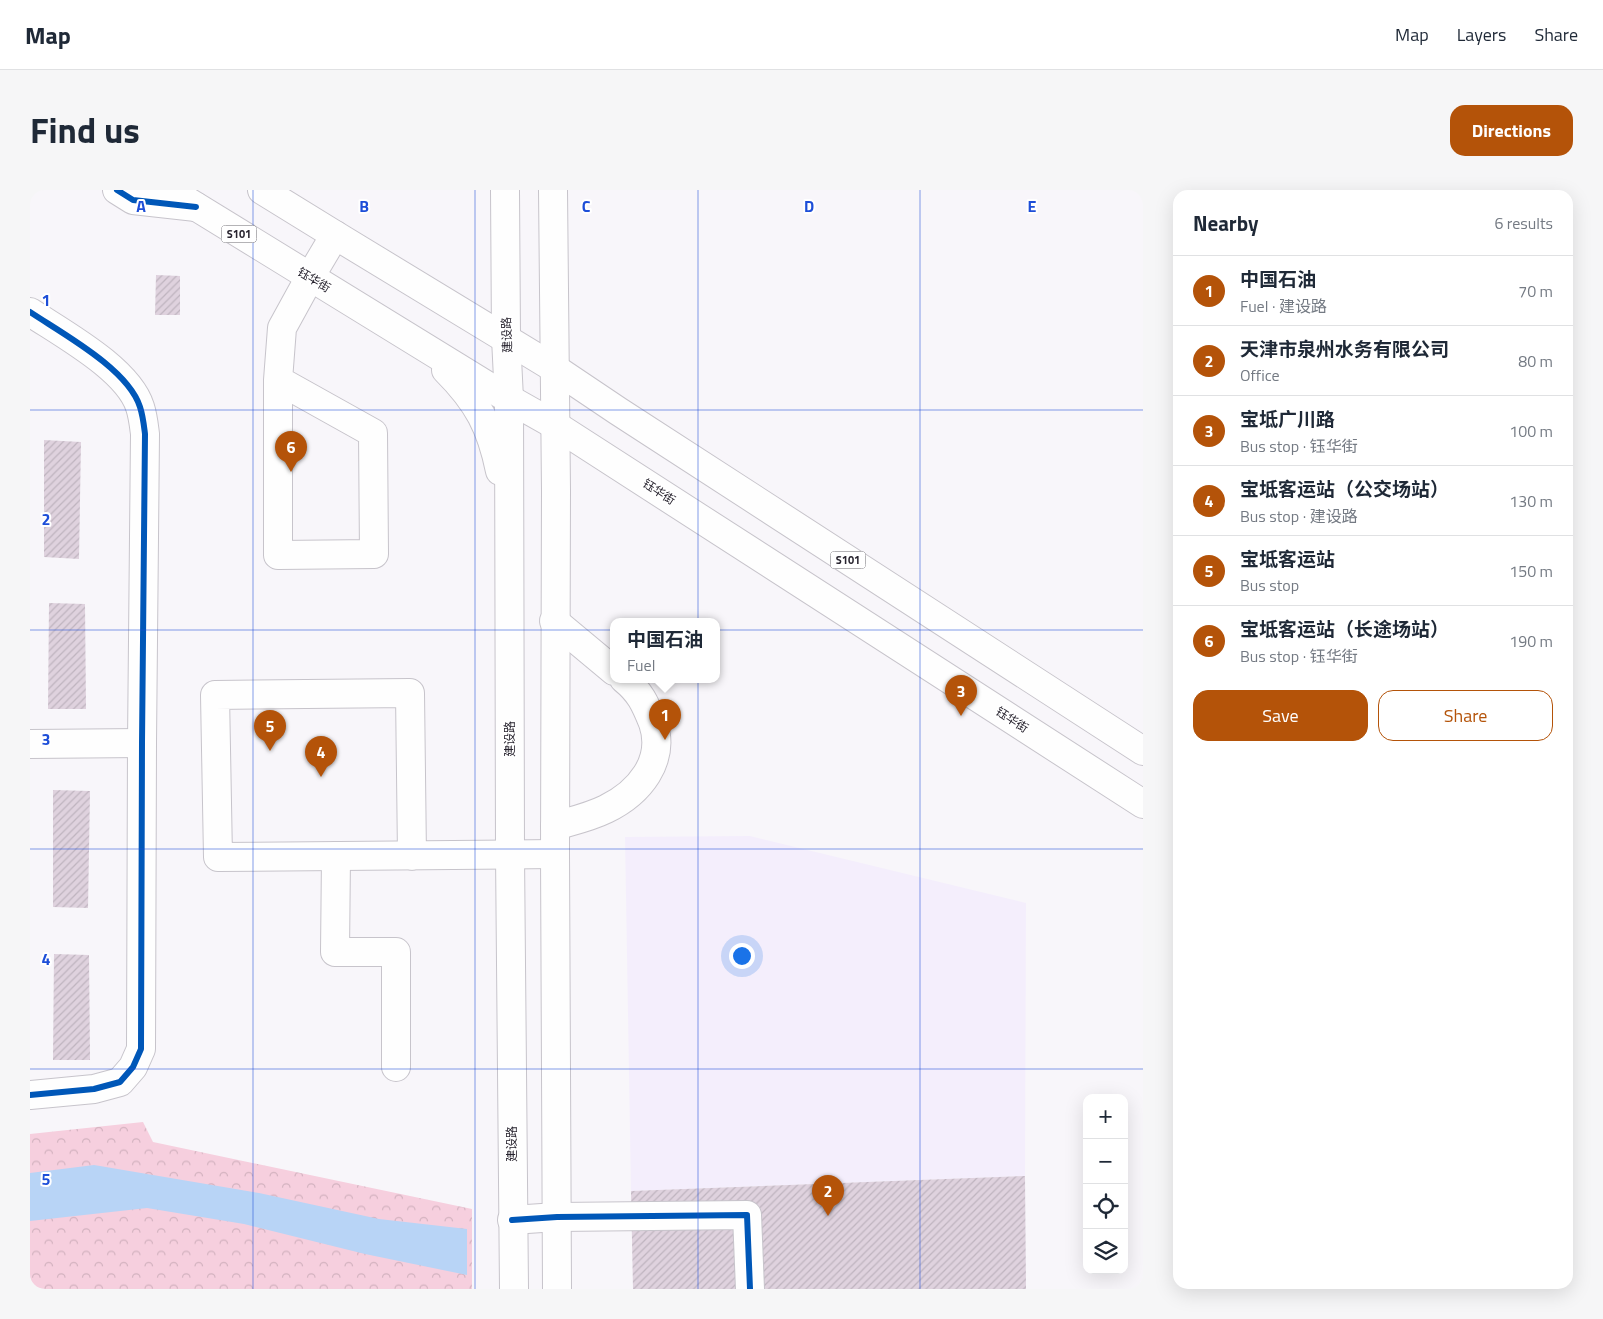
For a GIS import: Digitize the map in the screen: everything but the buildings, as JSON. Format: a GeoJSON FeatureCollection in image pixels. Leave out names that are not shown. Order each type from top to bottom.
{"type":"FeatureCollection","features":[{"type":"Feature","properties":{"kind":"main road"},"geometry":{"type":"LineString","coordinates":[[117,190],[133,200],[196,207]]}},
{"type":"Feature","properties":{"kind":"main road","name":"钰华街"},"geometry":{"type":"LineString","coordinates":[[169,190],[518,404],[556,425],[1143,804]]}},
{"type":"Feature","properties":{"kind":"main road","name":"S101"},"geometry":{"type":"LineString","coordinates":[[262,190],[554,368],[1143,751]]}},
{"type":"Feature","properties":{"kind":"main road","name":"建设路"},"geometry":{"type":"LineString","coordinates":[[505,190],[508,371],[518,404],[509,519],[512,1220],[514,1289]]}},
{"type":"Feature","properties":{"kind":"main road"},"geometry":{"type":"LineString","coordinates":[[553,190],[556,425],[554,622],[557,1289]]}},
{"type":"Feature","properties":{"kind":"main road"},"geometry":{"type":"LineString","coordinates":[[278,380],[373,433],[374,554],[278,555],[278,380],[282,328],[310,276],[335,236]]}},
{"type":"Feature","properties":{"kind":"main road"},"geometry":{"type":"LineString","coordinates":[[425,290],[498,357],[508,371]]}},
{"type":"Feature","properties":{"kind":"main road"},"geometry":{"type":"LineString","coordinates":[[30,312],[107,364],[126,384],[140,406],[146,434],[141,1049],[133,1068],[120,1082],[94,1089],[30,1096]]}},
{"type":"Feature","properties":{"kind":"main road"},"geometry":{"type":"LineString","coordinates":[[417,342],[462,386],[475,403],[485,421],[493,441],[509,519]]}},
{"type":"Feature","properties":{"kind":"main road"},"geometry":{"type":"LineString","coordinates":[[518,404],[537,431],[546,465],[556,522]]}},
{"type":"Feature","properties":{"kind":"main road"},"geometry":{"type":"LineString","coordinates":[[554,622],[610,667]]}},
{"type":"Feature","properties":{"kind":"main road"},"geometry":{"type":"LineString","coordinates":[[555,826],[605,810],[623,799],[643,781],[656,756],[656,733],[648,709],[636,689],[629,683]]}},
{"type":"Feature","properties":{"kind":"main road"},"geometry":{"type":"LineString","coordinates":[[412,856],[410,693],[216,695],[218,857],[412,856],[555,854]]}},
{"type":"Feature","properties":{"kind":"main road"},"geometry":{"type":"LineString","coordinates":[[30,744],[142,743]]}},
{"type":"Feature","properties":{"kind":"main road"},"geometry":{"type":"LineString","coordinates":[[336,856],[335,952],[396,952],[396,1067]]}},
{"type":"Feature","properties":{"kind":"main road"},"geometry":{"type":"LineString","coordinates":[[512,1220],[557,1217],[748,1215],[750,1289]]}},
{"type":"Feature","properties":{"kind":"shaded area"},"geometry":{"type":"Polygon","coordinates":[[[750,836],[1026,903],[1025,1176],[631,1191],[625,837],[750,836]]]}},
{"type":"Feature","properties":{"kind":"green space"},"geometry":{"type":"Polygon","coordinates":[[[143,1122],[153,1142],[472,1209],[472,1289],[30,1289],[30,1134],[143,1122]]]}},
{"type":"Feature","properties":{"kind":"water"},"geometry":{"type":"Polygon","coordinates":[[[94,1165],[259,1193],[379,1219],[467,1229],[467,1275],[365,1254],[244,1224],[147,1208],[30,1221],[30,1173],[94,1165]]]}},
{"type":"Feature","properties":{"kind":"cycle path"},"geometry":{"type":"LineString","coordinates":[[117,190],[133,200],[196,207]]}},
{"type":"Feature","properties":{"kind":"cycle path"},"geometry":{"type":"LineString","coordinates":[[30,312],[93,353],[122,379],[133,393],[140,407],[145,434],[141,1049],[133,1067],[120,1082],[94,1089],[30,1095]]}},
{"type":"Feature","properties":{"kind":"cycle path"},"geometry":{"type":"LineString","coordinates":[[512,1220],[557,1217],[747,1215],[750,1289]]}},
{"type":"Feature","properties":{"kind":"place","name":"宝坻客运站（长途场站）"},"geometry":{"type":"Point","coordinates":[291,472]}},
{"type":"Feature","properties":{"kind":"place","name":"宝坻广川路"},"geometry":{"type":"Point","coordinates":[961,716]}},
{"type":"Feature","properties":{"kind":"place","name":"中国石油"},"geometry":{"type":"Point","coordinates":[665,740]}},
{"type":"Feature","properties":{"kind":"place","name":"宝坻客运站"},"geometry":{"type":"Point","coordinates":[270,751]}},
{"type":"Feature","properties":{"kind":"place","name":"宝坻客运站（公交场站）"},"geometry":{"type":"Point","coordinates":[321,777]}},
{"type":"Feature","properties":{"kind":"place","name":"天津市泉州水务有限公司"},"geometry":{"type":"Point","coordinates":[828,1216]}}]}
